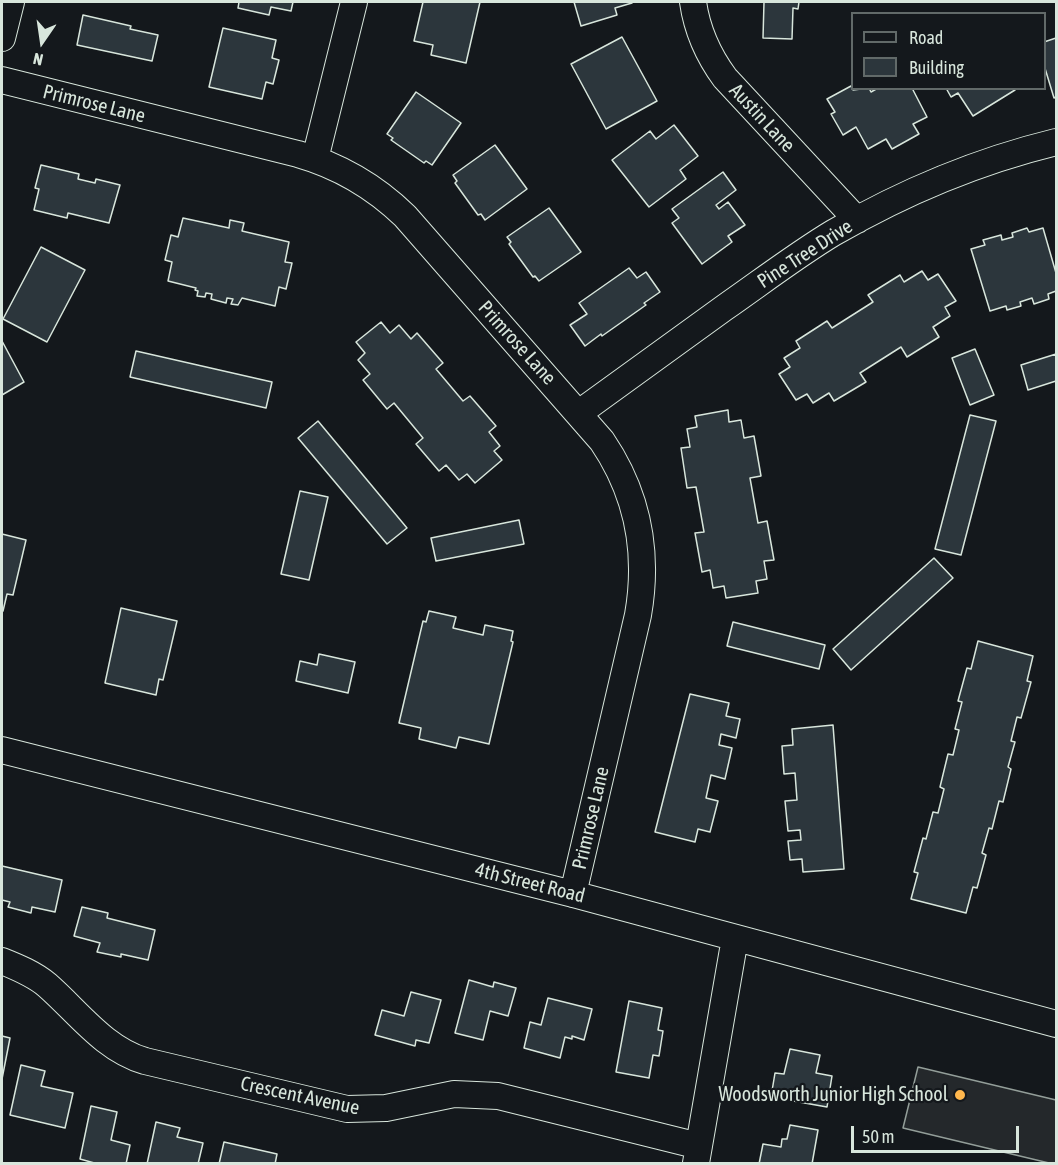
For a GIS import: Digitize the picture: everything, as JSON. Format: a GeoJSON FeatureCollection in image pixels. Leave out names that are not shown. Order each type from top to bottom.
{"type":"FeatureCollection","features":[{"type":"Feature","properties":{"kind":"street"},"geometry":{"type":"LineString","coordinates":[[2,38],[11,2]]}},
{"type":"Feature","properties":{"kind":"street"},"geometry":{"type":"LineString","coordinates":[[315,159],[354,2]]}},
{"type":"Feature","properties":{"kind":"street","name":"Austin Lane"},"geometry":{"type":"LineString","coordinates":[[693,2],[702,38],[725,78],[857,220]]}},
{"type":"Feature","properties":{"kind":"street","name":"Primrose Lane"},"geometry":{"type":"LineString","coordinates":[[2,80],[315,159],[357,178],[394,205],[579,413],[611,454],[628,488],[639,524],[643,570],[638,615],[573,894]]}},
{"type":"Feature","properties":{"kind":"street","name":"Pine Tree Drive"},"geometry":{"type":"LineString","coordinates":[[579,413],[787,262],[857,220],[952,176],[1056,142]]}},
{"type":"Feature","properties":{"kind":"street","name":"4th Street Road"},"geometry":{"type":"LineString","coordinates":[[2,750],[573,894],[1056,1024]]}},
{"type":"Feature","properties":{"kind":"street"},"geometry":{"type":"LineString","coordinates":[[697,1155],[735,938]]}},
{"type":"Feature","properties":{"kind":"street","name":"Crescent Avenue"},"geometry":{"type":"LineString","coordinates":[[2,961],[45,984],[110,1044],[145,1061],[347,1109],[386,1108],[404,1102],[454,1094],[492,1095],[697,1155]]}},
{"type":"Feature","properties":{"kind":"shaded area"},"geometry":{"type":"Polygon","coordinates":[[[918,1067],[1056,1100],[1056,1163],[903,1128],[918,1067]]]}},
{"type":"Feature","properties":{"kind":"building"},"geometry":{"type":"Polygon","coordinates":[[[239,2],[293,2],[291,11],[271,7],[269,15],[238,8],[239,2]]]}},
{"type":"Feature","properties":{"kind":"building"},"geometry":{"type":"Polygon","coordinates":[[[423,2],[480,2],[466,63],[431,55],[433,45],[414,41],[423,2]]]}},
{"type":"Feature","properties":{"kind":"building"},"geometry":{"type":"Polygon","coordinates":[[[574,2],[632,3],[615,8],[617,15],[581,26],[574,2]]]}},
{"type":"Feature","properties":{"kind":"building"},"geometry":{"type":"Polygon","coordinates":[[[764,2],[799,2],[798,9],[793,8],[792,39],[763,38],[764,2]]]}},
{"type":"Feature","properties":{"kind":"building"},"geometry":{"type":"Polygon","coordinates":[[[83,15],[158,35],[152,61],[77,45],[83,15]]]}},
{"type":"Feature","properties":{"kind":"building"},"geometry":{"type":"Polygon","coordinates":[[[223,28],[276,40],[272,58],[279,60],[273,84],[266,82],[262,99],[209,87],[223,28]]]}},
{"type":"Feature","properties":{"kind":"building"},"geometry":{"type":"Polygon","coordinates":[[[622,37],[657,101],[606,129],[571,64],[622,37]]]}},
{"type":"Feature","properties":{"kind":"building"},"geometry":{"type":"Polygon","coordinates":[[[1056,38],[1056,97],[1054,98],[1046,72],[1046,41],[1056,38]]]}},
{"type":"Feature","properties":{"kind":"building"},"geometry":{"type":"Polygon","coordinates":[[[851,86],[851,90],[870,90],[871,92],[874,90],[913,90],[927,117],[913,124],[919,134],[892,149],[886,139],[868,149],[856,127],[843,135],[831,114],[835,112],[827,99],[851,86]]]}},
{"type":"Feature","properties":{"kind":"building"},"geometry":{"type":"Polygon","coordinates":[[[947,90],[1015,90],[973,116],[958,93],[951,97],[947,90]]]}},
{"type":"Feature","properties":{"kind":"building"},"geometry":{"type":"Polygon","coordinates":[[[416,92],[461,123],[432,165],[426,161],[424,163],[391,140],[393,138],[387,134],[416,92]]]}},
{"type":"Feature","properties":{"kind":"building"},"geometry":{"type":"Polygon","coordinates":[[[674,125],[698,156],[680,170],[686,179],[649,207],[612,160],[650,131],[656,139],[674,125]]]}},
{"type":"Feature","properties":{"kind":"building"},"geometry":{"type":"Polygon","coordinates":[[[495,145],[527,189],[485,220],[481,214],[478,215],[455,183],[457,181],[453,175],[495,145]]]}},
{"type":"Feature","properties":{"kind":"building"},"geometry":{"type":"Polygon","coordinates":[[[41,165],[79,174],[78,179],[95,183],[96,179],[120,185],[109,223],[68,213],[67,218],[34,210],[39,189],[35,188],[41,165]]]}},
{"type":"Feature","properties":{"kind":"building"},"geometry":{"type":"Polygon","coordinates":[[[723,172],[736,190],[716,205],[719,209],[728,202],[745,225],[728,236],[732,242],[702,264],[672,223],[679,218],[672,209],[723,172]]]}},
{"type":"Feature","properties":{"kind":"building"},"geometry":{"type":"Polygon","coordinates":[[[549,208],[581,252],[539,281],[535,276],[533,277],[509,244],[511,242],[507,237],[549,208]]]}},
{"type":"Feature","properties":{"kind":"building"},"geometry":{"type":"Polygon","coordinates":[[[183,218],[229,228],[230,220],[244,223],[242,231],[289,242],[285,262],[292,263],[286,289],[279,287],[275,306],[242,298],[238,305],[231,304],[233,299],[227,298],[226,303],[211,299],[212,294],[206,293],[205,297],[197,296],[196,288],[168,281],[172,262],[165,260],[171,235],[178,237],[183,218]]]}},
{"type":"Feature","properties":{"kind":"building"},"geometry":{"type":"Polygon","coordinates":[[[1027,228],[1029,232],[1043,228],[1056,273],[1056,291],[1048,294],[1049,299],[1034,304],[1032,298],[1020,302],[1021,306],[1007,310],[1006,306],[990,311],[971,249],[985,245],[983,240],[1001,235],[1002,240],[1013,237],[1012,233],[1027,228]]]}},
{"type":"Feature","properties":{"kind":"building"},"geometry":{"type":"Polygon","coordinates":[[[41,247],[85,270],[47,342],[3,319],[41,247]]]}},
{"type":"Feature","properties":{"kind":"building"},"geometry":{"type":"Polygon","coordinates":[[[629,268],[637,278],[646,272],[660,292],[644,303],[646,305],[585,346],[570,325],[587,314],[579,303],[629,268]]]}},
{"type":"Feature","properties":{"kind":"building"},"geometry":{"type":"Polygon","coordinates":[[[922,271],[928,280],[938,274],[956,301],[945,307],[950,316],[933,327],[939,337],[907,357],[901,347],[860,373],[866,382],[834,401],[829,393],[813,403],[807,394],[796,400],[779,374],[790,367],[784,358],[800,348],[796,341],[827,321],[832,328],[873,302],[868,295],[900,275],[904,282],[922,271]]]}},
{"type":"Feature","properties":{"kind":"building"},"geometry":{"type":"Polygon","coordinates":[[[381,322],[390,333],[399,325],[411,339],[417,333],[443,363],[436,369],[463,401],[470,396],[496,426],[489,432],[500,446],[494,451],[502,460],[475,483],[467,474],[459,480],[446,465],[439,471],[416,444],[423,438],[394,403],[387,409],[363,380],[370,374],[358,360],[365,353],[356,342],[381,322]]]}},
{"type":"Feature","properties":{"kind":"building"},"geometry":{"type":"Polygon","coordinates":[[[2,341],[24,382],[2,395],[2,341]]]}},
{"type":"Feature","properties":{"kind":"building"},"geometry":{"type":"Polygon","coordinates":[[[975,349],[994,395],[970,405],[952,358],[975,349]]]}},
{"type":"Feature","properties":{"kind":"building"},"geometry":{"type":"Polygon","coordinates":[[[136,351],[272,382],[266,408],[130,377],[136,351]]]}},
{"type":"Feature","properties":{"kind":"building"},"geometry":{"type":"Polygon","coordinates":[[[1056,354],[1056,381],[1028,390],[1021,365],[1056,354]]]}},
{"type":"Feature","properties":{"kind":"building"},"geometry":{"type":"Polygon","coordinates":[[[728,410],[729,422],[741,420],[744,438],[754,436],[761,476],[750,478],[758,523],[767,521],[774,560],[764,561],[767,579],[756,581],[758,593],[726,598],[724,586],[713,588],[710,570],[702,572],[695,533],[704,532],[696,487],[687,488],[681,448],[690,447],[687,429],[697,427],[695,416],[728,410]]]}},
{"type":"Feature","properties":{"kind":"building"},"geometry":{"type":"Polygon","coordinates":[[[970,415],[996,421],[961,555],[935,549],[970,415]]]}},
{"type":"Feature","properties":{"kind":"building"},"geometry":{"type":"Polygon","coordinates":[[[318,421],[407,528],[387,544],[298,438],[318,421]]]}},
{"type":"Feature","properties":{"kind":"building"},"geometry":{"type":"Polygon","coordinates":[[[300,491],[328,497],[309,580],[281,574],[300,491]]]}},
{"type":"Feature","properties":{"kind":"building"},"geometry":{"type":"Polygon","coordinates":[[[519,520],[524,544],[436,561],[431,538],[519,520]]]}},
{"type":"Feature","properties":{"kind":"building"},"geometry":{"type":"Polygon","coordinates":[[[2,534],[26,540],[13,595],[7,594],[3,611],[2,611],[2,534]]]}},
{"type":"Feature","properties":{"kind":"building"},"geometry":{"type":"Polygon","coordinates":[[[934,558],[953,578],[851,670],[833,649],[934,558]]]}},
{"type":"Feature","properties":{"kind":"building"},"geometry":{"type":"Polygon","coordinates":[[[121,608],[177,621],[163,680],[159,679],[156,695],[105,683],[121,608]]]}},
{"type":"Feature","properties":{"kind":"building"},"geometry":{"type":"Polygon","coordinates":[[[429,611],[456,617],[453,628],[483,635],[485,625],[513,631],[511,641],[513,642],[489,744],[459,737],[456,748],[419,739],[421,728],[399,723],[423,621],[426,622],[429,611]]]}},
{"type":"Feature","properties":{"kind":"building"},"geometry":{"type":"Polygon","coordinates":[[[733,622],[825,645],[819,669],[727,646],[733,622]]]}},
{"type":"Feature","properties":{"kind":"building"},"geometry":{"type":"Polygon","coordinates":[[[978,641],[1033,656],[1027,681],[1031,682],[1021,718],[1017,717],[1011,741],[1015,742],[1008,767],[1011,769],[1003,802],[999,801],[992,829],[989,828],[982,853],[986,855],[977,888],[973,887],[966,913],[911,899],[918,873],[914,872],[923,838],[926,839],[933,812],[938,813],[944,789],[940,787],[948,754],[953,755],[959,730],[955,729],[962,702],[958,701],[967,668],[971,669],[978,641]]]}},
{"type":"Feature","properties":{"kind":"building"},"geometry":{"type":"Polygon","coordinates":[[[319,654],[355,662],[348,693],[296,681],[300,661],[317,665],[319,654]]]}},
{"type":"Feature","properties":{"kind":"building"},"geometry":{"type":"Polygon","coordinates":[[[690,694],[729,703],[726,716],[740,719],[736,738],[721,734],[719,745],[732,748],[725,779],[711,775],[706,798],[718,801],[710,832],[698,829],[695,842],[655,832],[690,694]]]}},
{"type":"Feature","properties":{"kind":"building"},"geometry":{"type":"Polygon","coordinates":[[[833,725],[844,869],[803,872],[802,859],[790,860],[788,841],[801,840],[800,830],[788,831],[785,801],[797,800],[795,773],[784,774],[782,746],[793,745],[792,729],[833,725]]]}},
{"type":"Feature","properties":{"kind":"building"},"geometry":{"type":"Polygon","coordinates":[[[2,866],[62,880],[55,912],[32,907],[31,913],[8,907],[10,902],[2,900],[2,866]]]}},
{"type":"Feature","properties":{"kind":"building"},"geometry":{"type":"Polygon","coordinates":[[[82,907],[108,913],[107,918],[155,930],[148,960],[97,952],[100,943],[74,936],[82,907]]]}},
{"type":"Feature","properties":{"kind":"building"},"geometry":{"type":"Polygon","coordinates":[[[469,980],[493,987],[494,982],[516,988],[508,1016],[490,1011],[483,1040],[455,1033],[469,980]]]}},
{"type":"Feature","properties":{"kind":"building"},"geometry":{"type":"Polygon","coordinates":[[[411,992],[441,1000],[429,1043],[416,1040],[415,1046],[375,1035],[382,1010],[404,1016],[411,992]]]}},
{"type":"Feature","properties":{"kind":"building"},"geometry":{"type":"Polygon","coordinates":[[[548,998],[592,1009],[584,1040],[572,1036],[572,1039],[565,1037],[560,1058],[524,1048],[530,1022],[541,1025],[548,998]]]}},
{"type":"Feature","properties":{"kind":"building"},"geometry":{"type":"Polygon","coordinates":[[[629,1001],[662,1008],[658,1030],[663,1031],[659,1056],[653,1055],[649,1078],[616,1072],[629,1001]]]}},
{"type":"Feature","properties":{"kind":"building"},"geometry":{"type":"Polygon","coordinates":[[[2,1036],[10,1038],[2,1079],[2,1036]]]}},
{"type":"Feature","properties":{"kind":"building"},"geometry":{"type":"Polygon","coordinates":[[[790,1049],[820,1055],[816,1073],[832,1076],[827,1107],[771,1097],[775,1073],[784,1074],[790,1049]]]}},
{"type":"Feature","properties":{"kind":"building"},"geometry":{"type":"Polygon","coordinates":[[[21,1065],[45,1071],[41,1086],[73,1093],[65,1128],[10,1115],[21,1065]]]}},
{"type":"Feature","properties":{"kind":"building"},"geometry":{"type":"Polygon","coordinates":[[[91,1106],[117,1112],[111,1140],[130,1145],[126,1164],[98,1164],[80,1159],[91,1106]]]}},
{"type":"Feature","properties":{"kind":"building"},"geometry":{"type":"Polygon","coordinates":[[[156,1122],[180,1128],[177,1137],[203,1143],[198,1164],[147,1164],[156,1122]]]}},
{"type":"Feature","properties":{"kind":"building"},"geometry":{"type":"Polygon","coordinates":[[[790,1125],[818,1130],[812,1164],[759,1164],[763,1144],[781,1147],[782,1139],[787,1139],[790,1125]]]}},
{"type":"Feature","properties":{"kind":"building"},"geometry":{"type":"Polygon","coordinates":[[[224,1142],[277,1154],[275,1164],[219,1164],[224,1142]]]}},
{"type":"Feature","properties":{"kind":"place","name":"Woodsworth Junior High School"},"geometry":{"type":"Point","coordinates":[960,1095]}}]}
